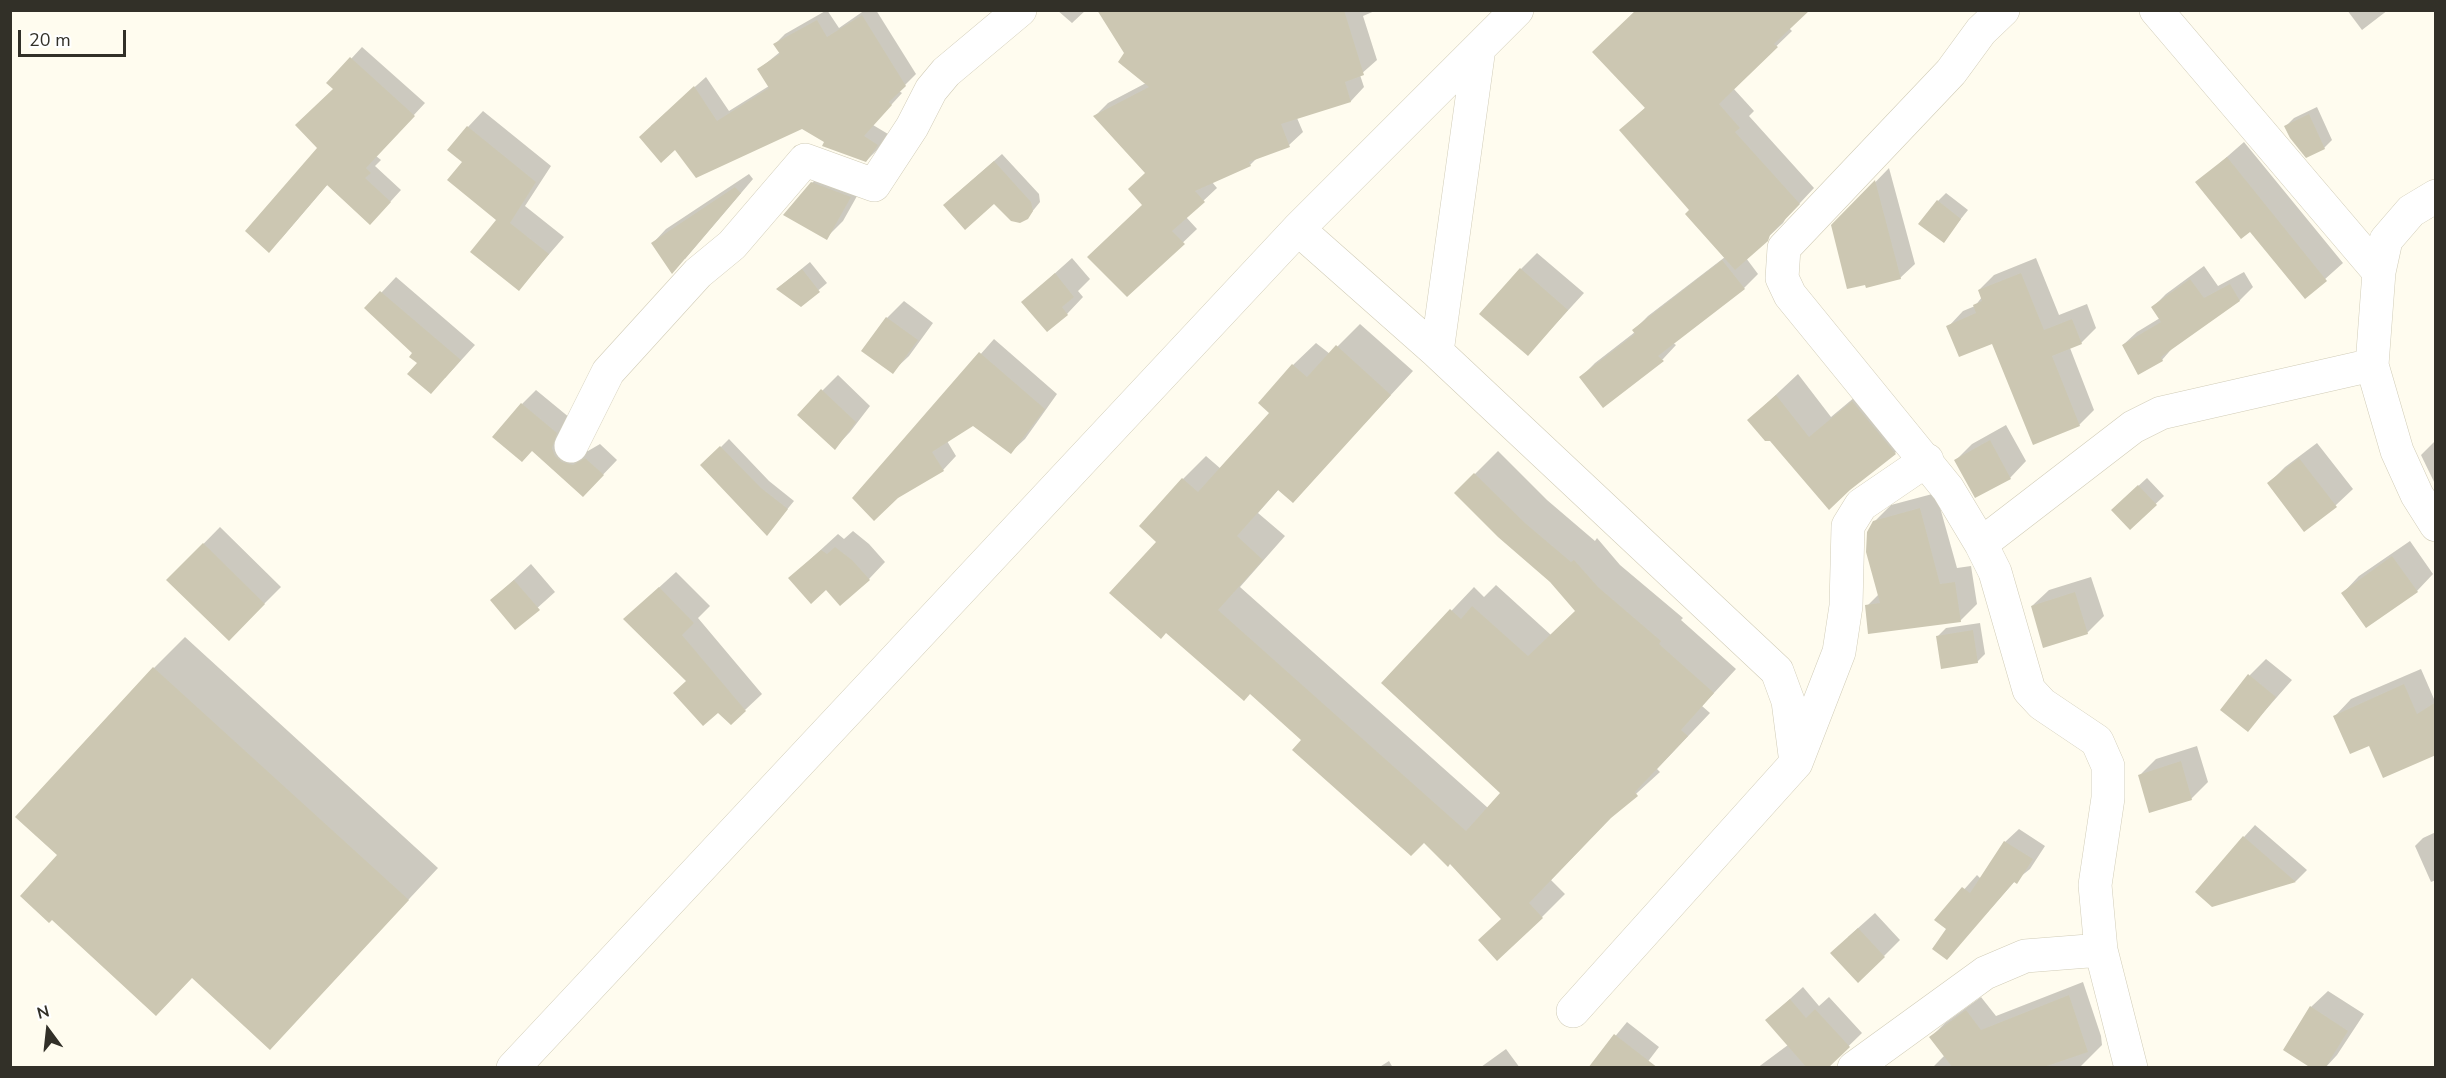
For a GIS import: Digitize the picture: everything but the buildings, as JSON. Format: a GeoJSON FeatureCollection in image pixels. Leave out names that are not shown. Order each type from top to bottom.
{"type":"FeatureCollection","features":[{"type":"Feature","properties":{"kind":"street"},"geometry":{"type":"LineString","coordinates":[[571,446],[608,372],[698,273],[732,244],[805,160],[874,185],[912,127],[931,90],[946,72],[1020,10]]}},
{"type":"Feature","properties":{"kind":"street"},"geometry":{"type":"LineString","coordinates":[[513,1068],[1298,229],[1517,10]]}},
{"type":"Feature","properties":{"kind":"street"},"geometry":{"type":"LineString","coordinates":[[2003,10],[1981,31],[1951,72],[1784,248],[1782,278],[1790,295],[1927,460],[1948,489],[1981,544],[1995,572],[2029,690],[2042,704],[2097,741],[2109,766],[2108,798],[2095,885],[2101,950],[2131,1068]]}},
{"type":"Feature","properties":{"kind":"street"},"geometry":{"type":"LineString","coordinates":[[2156,10],[2379,272]]}},
{"type":"Feature","properties":{"kind":"street"},"geometry":{"type":"LineString","coordinates":[[1437,352],[1479,48]]}},
{"type":"Feature","properties":{"kind":"street"},"geometry":{"type":"LineString","coordinates":[[2436,196],[2411,211],[2386,240],[2379,272],[2372,365],[2397,451],[2417,495],[2436,525]]}},
{"type":"Feature","properties":{"kind":"street"},"geometry":{"type":"LineString","coordinates":[[1298,229],[1437,352],[1777,670],[1788,702],[1796,763]]}},
{"type":"Feature","properties":{"kind":"street"},"geometry":{"type":"LineString","coordinates":[[1981,544],[2133,427],[2161,412],[2372,365]]}},
{"type":"Feature","properties":{"kind":"street"},"geometry":{"type":"LineString","coordinates":[[1573,1011],[1796,763],[1839,652],[1846,606],[1848,526],[1861,505],[1927,460]]}},
{"type":"Feature","properties":{"kind":"street"},"geometry":{"type":"LineString","coordinates":[[1854,1068],[1985,973],[2025,956],[2101,950]]}}]}
